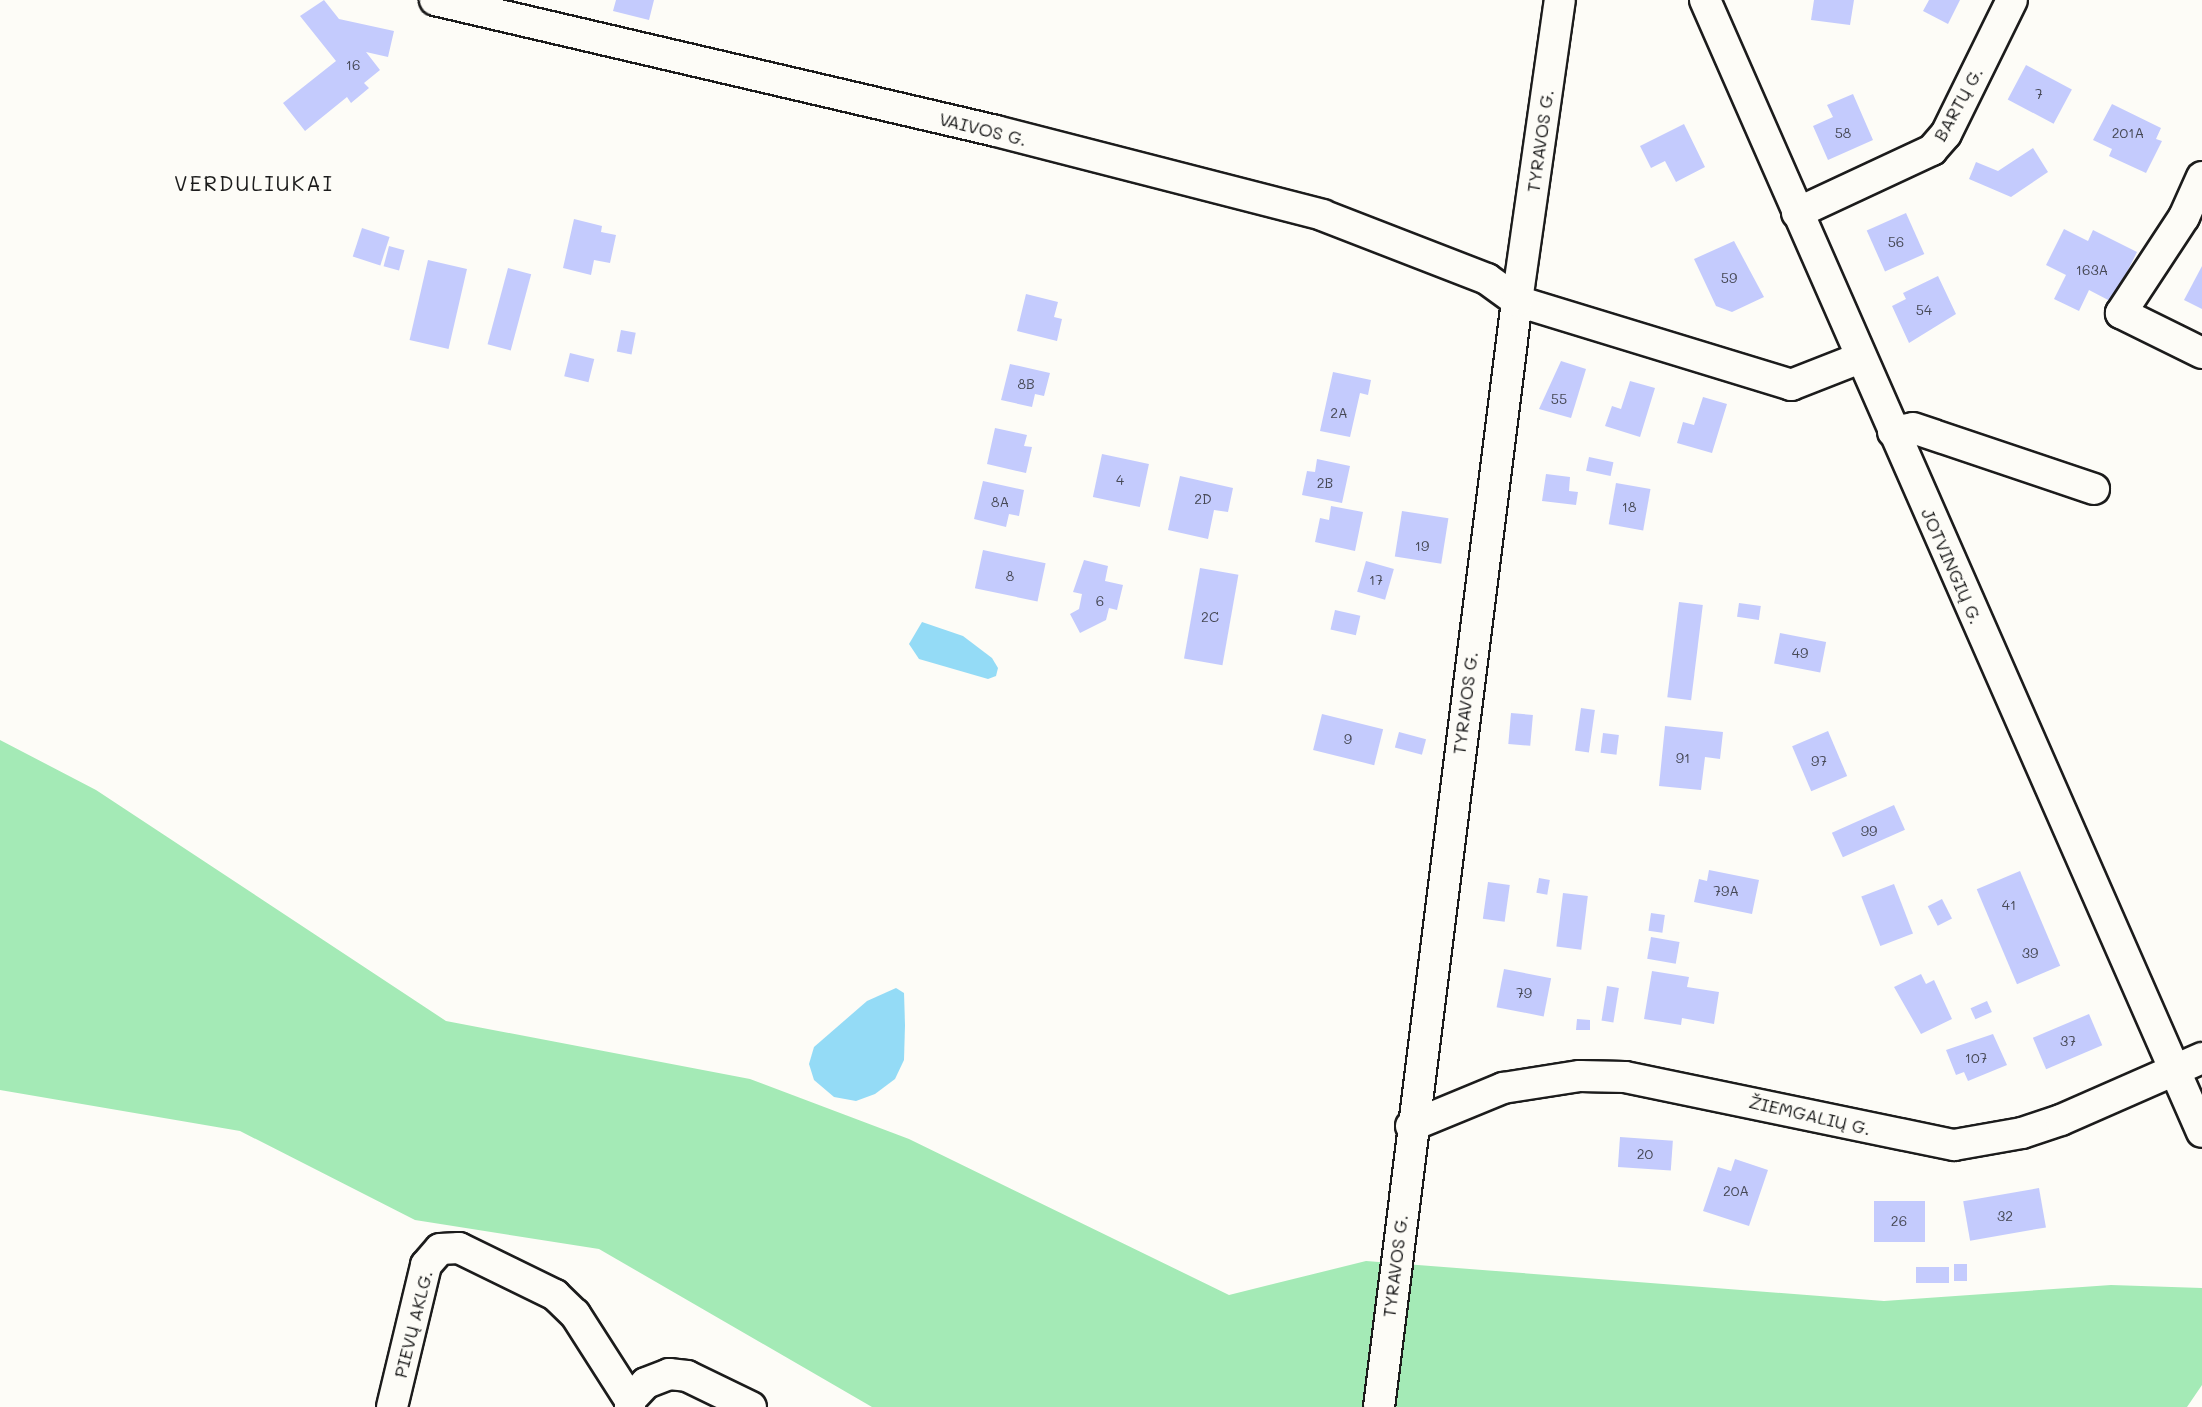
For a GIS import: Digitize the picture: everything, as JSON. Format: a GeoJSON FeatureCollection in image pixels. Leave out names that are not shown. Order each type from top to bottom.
{"type":"FeatureCollection","features":[{"type":"Feature","properties":{"kind":"street","name":"VAIVOS G."},"geometry":{"type":"LineString","coordinates":[[435,0],[996,131],[1322,215],[1487,279],[1517,301],[1791,385],[1860,358]]}},
{"type":"Feature","properties":{"kind":"street","name":"TYRAVOS G."},"geometry":{"type":"LineString","coordinates":[[1379,1407],[1411,1126],[1517,301],[1560,0]]}},
{"type":"Feature","properties":{"kind":"street","name":"JOTVINGIŲ G."},"geometry":{"type":"LineString","coordinates":[[1704,0],[2202,1132]]}},
{"type":"Feature","properties":{"kind":"street","name":"BARTŲ G."},"geometry":{"type":"LineString","coordinates":[[1797,214],[1932,150],[1946,134],[2012,0]]}},
{"type":"Feature","properties":{"kind":"street"},"geometry":{"type":"LineString","coordinates":[[2202,177],[2184,217],[2121,313],[2202,353]]}},
{"type":"Feature","properties":{"kind":"street"},"geometry":{"type":"LineString","coordinates":[[1893,432],[1913,428],[2094,489]]}},
{"type":"Feature","properties":{"kind":"street","name":"ŽIEMGALIŲ G."},"geometry":{"type":"LineString","coordinates":[[1411,1126],[1503,1088],[1580,1076],[1625,1077],[1666,1082],[1954,1145],[2010,1136],[2061,1120],[2202,1058]]}},
{"type":"Feature","properties":{"kind":"street","name":"PIEVŲ AKLG."},"geometry":{"type":"LineString","coordinates":[[392,1407],[426,1265],[440,1249],[459,1248],[555,1295],[575,1314],[635,1397]]}},
{"type":"Feature","properties":{"kind":"street"},"geometry":{"type":"LineString","coordinates":[[635,1397],[668,1374],[687,1376],[751,1407]]}},
{"type":"Feature","properties":{"kind":"green space"},"geometry":{"type":"Polygon","coordinates":[[[0,740],[96,790],[446,1021],[750,1079],[909,1139],[1229,1295],[1366,1261],[1884,1301],[2111,1285],[2202,1288],[2202,1385],[2187,1407],[872,1407],[599,1249],[415,1220],[240,1131],[0,1090],[0,740]]]}},
{"type":"Feature","properties":{"kind":"water"},"geometry":{"type":"Polygon","coordinates":[[[922,622],[963,636],[992,658],[998,668],[996,676],[988,679],[919,659],[909,644],[922,622]]]}},
{"type":"Feature","properties":{"kind":"water"},"geometry":{"type":"Polygon","coordinates":[[[896,988],[904,993],[905,1025],[904,1060],[895,1079],[875,1094],[856,1101],[834,1097],[814,1080],[809,1064],[814,1047],[867,1001],[896,988]]]}},
{"type":"Feature","properties":{"kind":"building"},"geometry":{"type":"Polygon","coordinates":[[[324,0],[339,19],[394,31],[388,57],[366,52],[380,70],[364,83],[369,88],[351,103],[347,97],[305,131],[283,103],[336,61],[300,16],[324,0]]]}},
{"type":"Feature","properties":{"kind":"building"},"geometry":{"type":"Polygon","coordinates":[[[616,0],[654,0],[649,20],[613,11],[616,0]]]}},
{"type":"Feature","properties":{"kind":"building"},"geometry":{"type":"Polygon","coordinates":[[[1814,0],[1854,0],[1850,25],[1811,20],[1814,0]]]}},
{"type":"Feature","properties":{"kind":"building"},"geometry":{"type":"Polygon","coordinates":[[[1929,0],[1960,0],[1948,24],[1923,11],[1929,0]]]}},
{"type":"Feature","properties":{"kind":"building"},"geometry":{"type":"Polygon","coordinates":[[[2026,65],[2072,89],[2054,124],[2008,99],[2026,65]]]}},
{"type":"Feature","properties":{"kind":"building"},"geometry":{"type":"Polygon","coordinates":[[[1853,94],[1873,140],[1828,160],[1813,126],[1833,117],[1827,105],[1853,94]]]}},
{"type":"Feature","properties":{"kind":"building"},"geometry":{"type":"Polygon","coordinates":[[[2112,104],[2161,128],[2156,139],[2162,141],[2146,173],[2109,156],[2112,149],[2093,140],[2112,104]]]}},
{"type":"Feature","properties":{"kind":"building"},"geometry":{"type":"Polygon","coordinates":[[[1684,124],[1705,167],[1676,182],[1665,161],[1651,168],[1640,146],[1684,124]]]}},
{"type":"Feature","properties":{"kind":"building"},"geometry":{"type":"Polygon","coordinates":[[[2033,148],[2048,172],[2011,197],[1969,179],[1976,162],[1998,171],[2033,148]]]}},
{"type":"Feature","properties":{"kind":"building"},"geometry":{"type":"Polygon","coordinates":[[[1906,213],[1924,254],[1885,272],[1867,230],[1906,213]]]}},
{"type":"Feature","properties":{"kind":"building"},"geometry":{"type":"Polygon","coordinates":[[[574,219],[602,226],[601,232],[616,235],[610,263],[594,260],[591,275],[563,268],[574,219]]]}},
{"type":"Feature","properties":{"kind":"building"},"geometry":{"type":"Polygon","coordinates":[[[362,228],[390,237],[380,265],[353,257],[362,228]]]}},
{"type":"Feature","properties":{"kind":"building"},"geometry":{"type":"Polygon","coordinates":[[[2064,229],[2088,241],[2093,230],[2137,252],[2112,302],[2089,290],[2079,311],[2054,299],[2066,275],[2046,265],[2064,229]]]}},
{"type":"Feature","properties":{"kind":"building"},"geometry":{"type":"Polygon","coordinates":[[[1734,241],[1764,297],[1732,312],[1716,306],[1694,259],[1734,241]]]}},
{"type":"Feature","properties":{"kind":"building"},"geometry":{"type":"Polygon","coordinates":[[[389,246],[404,250],[399,270],[384,266],[389,246]]]}},
{"type":"Feature","properties":{"kind":"building"},"geometry":{"type":"Polygon","coordinates":[[[428,260],[467,269],[449,349],[410,340],[428,260]]]}},
{"type":"Feature","properties":{"kind":"building"},"geometry":{"type":"Polygon","coordinates":[[[2202,266],[2202,309],[2184,300],[2202,266]]]}},
{"type":"Feature","properties":{"kind":"building"},"geometry":{"type":"Polygon","coordinates":[[[508,268],[531,274],[511,351],[488,344],[508,268]]]}},
{"type":"Feature","properties":{"kind":"building"},"geometry":{"type":"Polygon","coordinates":[[[1938,276],[1956,314],[1909,343],[1892,306],[1906,299],[1903,293],[1938,276]]]}},
{"type":"Feature","properties":{"kind":"building"},"geometry":{"type":"Polygon","coordinates":[[[1026,294],[1058,302],[1054,317],[1062,319],[1057,341],[1017,331],[1026,294]]]}},
{"type":"Feature","properties":{"kind":"building"},"geometry":{"type":"Polygon","coordinates":[[[621,330],[636,333],[632,354],[617,352],[621,330]]]}},
{"type":"Feature","properties":{"kind":"building"},"geometry":{"type":"Polygon","coordinates":[[[570,353],[594,359],[588,382],[564,376],[570,353]]]}},
{"type":"Feature","properties":{"kind":"building"},"geometry":{"type":"Polygon","coordinates":[[[1561,361],[1586,369],[1571,418],[1539,409],[1561,361]]]}},
{"type":"Feature","properties":{"kind":"building"},"geometry":{"type":"Polygon","coordinates":[[[1010,364],[1050,373],[1044,396],[1035,394],[1032,407],[1001,400],[1010,364]]]}},
{"type":"Feature","properties":{"kind":"building"},"geometry":{"type":"Polygon","coordinates":[[[1333,372],[1371,380],[1368,395],[1360,393],[1350,437],[1320,431],[1333,372]]]}},
{"type":"Feature","properties":{"kind":"building"},"geometry":{"type":"Polygon","coordinates":[[[1630,381],[1655,388],[1640,437],[1605,426],[1612,406],[1621,409],[1630,381]]]}},
{"type":"Feature","properties":{"kind":"building"},"geometry":{"type":"Polygon","coordinates":[[[1703,397],[1727,404],[1712,453],[1677,443],[1683,422],[1694,425],[1703,397]]]}},
{"type":"Feature","properties":{"kind":"building"},"geometry":{"type":"Polygon","coordinates":[[[995,428],[1027,435],[1024,446],[1032,447],[1026,473],[987,464],[995,428]]]}},
{"type":"Feature","properties":{"kind":"building"},"geometry":{"type":"Polygon","coordinates":[[[1102,454],[1149,464],[1140,507],[1093,497],[1102,454]]]}},
{"type":"Feature","properties":{"kind":"building"},"geometry":{"type":"Polygon","coordinates":[[[1589,457],[1613,462],[1611,476],[1586,471],[1589,457]]]}},
{"type":"Feature","properties":{"kind":"building"},"geometry":{"type":"Polygon","coordinates":[[[1317,459],[1350,466],[1342,503],[1302,495],[1307,471],[1315,472],[1317,459]]]}},
{"type":"Feature","properties":{"kind":"building"},"geometry":{"type":"Polygon","coordinates":[[[1546,474],[1570,477],[1569,491],[1578,492],[1576,505],[1542,501],[1546,474]]]}},
{"type":"Feature","properties":{"kind":"building"},"geometry":{"type":"Polygon","coordinates":[[[1180,476],[1233,488],[1228,512],[1214,510],[1208,539],[1168,530],[1180,476]]]}},
{"type":"Feature","properties":{"kind":"building"},"geometry":{"type":"Polygon","coordinates":[[[983,481],[1024,490],[1019,516],[1009,514],[1006,527],[974,519],[983,481]]]}},
{"type":"Feature","properties":{"kind":"building"},"geometry":{"type":"Polygon","coordinates":[[[1616,483],[1650,489],[1643,530],[1609,524],[1616,483]]]}},
{"type":"Feature","properties":{"kind":"building"},"geometry":{"type":"Polygon","coordinates":[[[1331,506],[1363,512],[1355,551],[1315,542],[1320,518],[1329,520],[1331,506]]]}},
{"type":"Feature","properties":{"kind":"building"},"geometry":{"type":"Polygon","coordinates":[[[1402,511],[1448,518],[1441,564],[1395,556],[1402,511]]]}},
{"type":"Feature","properties":{"kind":"building"},"geometry":{"type":"Polygon","coordinates":[[[983,550],[1046,563],[1037,601],[975,588],[983,550]]]}},
{"type":"Feature","properties":{"kind":"building"},"geometry":{"type":"Polygon","coordinates":[[[1084,560],[1108,566],[1105,581],[1123,585],[1117,610],[1109,608],[1106,620],[1080,633],[1070,614],[1079,609],[1082,594],[1073,592],[1084,560]]]}},
{"type":"Feature","properties":{"kind":"building"},"geometry":{"type":"Polygon","coordinates":[[[1366,561],[1394,569],[1385,600],[1357,592],[1366,561]]]}},
{"type":"Feature","properties":{"kind":"building"},"geometry":{"type":"Polygon","coordinates":[[[1200,568],[1238,575],[1222,665],[1184,659],[1200,568]]]}},
{"type":"Feature","properties":{"kind":"building"},"geometry":{"type":"Polygon","coordinates":[[[1679,602],[1703,605],[1691,700],[1667,697],[1679,602]]]}},
{"type":"Feature","properties":{"kind":"building"},"geometry":{"type":"Polygon","coordinates":[[[1739,603],[1761,606],[1759,620],[1737,617],[1739,603]]]}},
{"type":"Feature","properties":{"kind":"building"},"geometry":{"type":"Polygon","coordinates":[[[1335,610],[1360,616],[1356,635],[1331,629],[1335,610]]]}},
{"type":"Feature","properties":{"kind":"building"},"geometry":{"type":"Polygon","coordinates":[[[1780,633],[1826,642],[1820,672],[1774,663],[1780,633]]]}},
{"type":"Feature","properties":{"kind":"building"},"geometry":{"type":"Polygon","coordinates":[[[1581,708],[1595,710],[1589,753],[1575,751],[1581,708]]]}},
{"type":"Feature","properties":{"kind":"building"},"geometry":{"type":"Polygon","coordinates":[[[1511,713],[1533,715],[1530,746],[1508,744],[1511,713]]]}},
{"type":"Feature","properties":{"kind":"building"},"geometry":{"type":"Polygon","coordinates":[[[1322,714],[1383,729],[1374,765],[1313,750],[1322,714]]]}},
{"type":"Feature","properties":{"kind":"building"},"geometry":{"type":"Polygon","coordinates":[[[1665,726],[1723,732],[1720,759],[1705,757],[1701,790],[1659,786],[1665,726]]]}},
{"type":"Feature","properties":{"kind":"building"},"geometry":{"type":"Polygon","coordinates":[[[1828,731],[1847,776],[1811,791],[1792,746],[1828,731]]]}},
{"type":"Feature","properties":{"kind":"building"},"geometry":{"type":"Polygon","coordinates":[[[1399,732],[1426,739],[1422,755],[1395,747],[1399,732]]]}},
{"type":"Feature","properties":{"kind":"building"},"geometry":{"type":"Polygon","coordinates":[[[1603,733],[1619,735],[1616,755],[1601,753],[1603,733]]]}},
{"type":"Feature","properties":{"kind":"building"},"geometry":{"type":"Polygon","coordinates":[[[1894,805],[1905,830],[1843,857],[1832,833],[1894,805]]]}},
{"type":"Feature","properties":{"kind":"building"},"geometry":{"type":"Polygon","coordinates":[[[1709,870],[1759,880],[1752,914],[1694,902],[1699,879],[1707,881],[1709,870]]]}},
{"type":"Feature","properties":{"kind":"building"},"geometry":{"type":"Polygon","coordinates":[[[2020,871],[2060,966],[2017,984],[1977,889],[2020,871]]]}},
{"type":"Feature","properties":{"kind":"building"},"geometry":{"type":"Polygon","coordinates":[[[1539,878],[1550,880],[1547,895],[1536,893],[1539,878]]]}},
{"type":"Feature","properties":{"kind":"building"},"geometry":{"type":"Polygon","coordinates":[[[1488,882],[1510,885],[1505,922],[1483,919],[1488,882]]]}},
{"type":"Feature","properties":{"kind":"building"},"geometry":{"type":"Polygon","coordinates":[[[1894,884],[1913,933],[1880,946],[1861,897],[1894,884]]]}},
{"type":"Feature","properties":{"kind":"building"},"geometry":{"type":"Polygon","coordinates":[[[1563,893],[1588,896],[1581,950],[1556,947],[1563,893]]]}},
{"type":"Feature","properties":{"kind":"building"},"geometry":{"type":"Polygon","coordinates":[[[1942,899],[1952,919],[1938,926],[1928,906],[1942,899]]]}},
{"type":"Feature","properties":{"kind":"building"},"geometry":{"type":"Polygon","coordinates":[[[1651,913],[1665,915],[1662,933],[1648,931],[1651,913]]]}},
{"type":"Feature","properties":{"kind":"building"},"geometry":{"type":"Polygon","coordinates":[[[1651,937],[1680,942],[1676,964],[1647,959],[1651,937]]]}},
{"type":"Feature","properties":{"kind":"building"},"geometry":{"type":"Polygon","coordinates":[[[1504,969],[1551,978],[1544,1016],[1497,1007],[1504,969]]]}},
{"type":"Feature","properties":{"kind":"building"},"geometry":{"type":"Polygon","coordinates":[[[1652,971],[1689,977],[1687,987],[1719,992],[1714,1024],[1682,1018],[1681,1025],[1644,1019],[1652,971]]]}},
{"type":"Feature","properties":{"kind":"building"},"geometry":{"type":"Polygon","coordinates":[[[1921,974],[1926,984],[1934,980],[1952,1019],[1921,1034],[1894,987],[1921,974]]]}},
{"type":"Feature","properties":{"kind":"building"},"geometry":{"type":"Polygon","coordinates":[[[1607,986],[1619,988],[1613,1022],[1602,1021],[1607,986]]]}},
{"type":"Feature","properties":{"kind":"building"},"geometry":{"type":"Polygon","coordinates":[[[1987,1001],[1992,1012],[1975,1019],[1971,1008],[1987,1001]]]}},
{"type":"Feature","properties":{"kind":"building"},"geometry":{"type":"Polygon","coordinates":[[[2089,1014],[2102,1045],[2046,1069],[2033,1038],[2089,1014]]]}},
{"type":"Feature","properties":{"kind":"building"},"geometry":{"type":"Polygon","coordinates":[[[1577,1019],[1590,1020],[1590,1030],[1576,1030],[1577,1019]]]}},
{"type":"Feature","properties":{"kind":"building"},"geometry":{"type":"Polygon","coordinates":[[[1993,1034],[2007,1065],[1968,1081],[1964,1072],[1956,1075],[1946,1050],[1993,1034]]]}},
{"type":"Feature","properties":{"kind":"building"},"geometry":{"type":"Polygon","coordinates":[[[1620,1137],[1673,1141],[1671,1171],[1618,1167],[1620,1137]]]}},
{"type":"Feature","properties":{"kind":"building"},"geometry":{"type":"Polygon","coordinates":[[[1735,1159],[1768,1170],[1749,1226],[1703,1211],[1718,1167],[1731,1171],[1735,1159]]]}},
{"type":"Feature","properties":{"kind":"building"},"geometry":{"type":"Polygon","coordinates":[[[2039,1188],[2046,1227],[1970,1241],[1963,1201],[2039,1188]]]}},
{"type":"Feature","properties":{"kind":"building"},"geometry":{"type":"Polygon","coordinates":[[[1874,1201],[1925,1201],[1925,1242],[1874,1242],[1874,1201]]]}},
{"type":"Feature","properties":{"kind":"building"},"geometry":{"type":"Polygon","coordinates":[[[1954,1264],[1967,1264],[1967,1281],[1954,1281],[1954,1264]]]}},
{"type":"Feature","properties":{"kind":"building"},"geometry":{"type":"Polygon","coordinates":[[[1916,1267],[1949,1267],[1949,1283],[1916,1283],[1916,1267]]]}},
{"type":"Feature","properties":{"kind":"district","name":"VERDULIUKAI"},"geometry":{"type":"Point","coordinates":[254,183]}}]}
